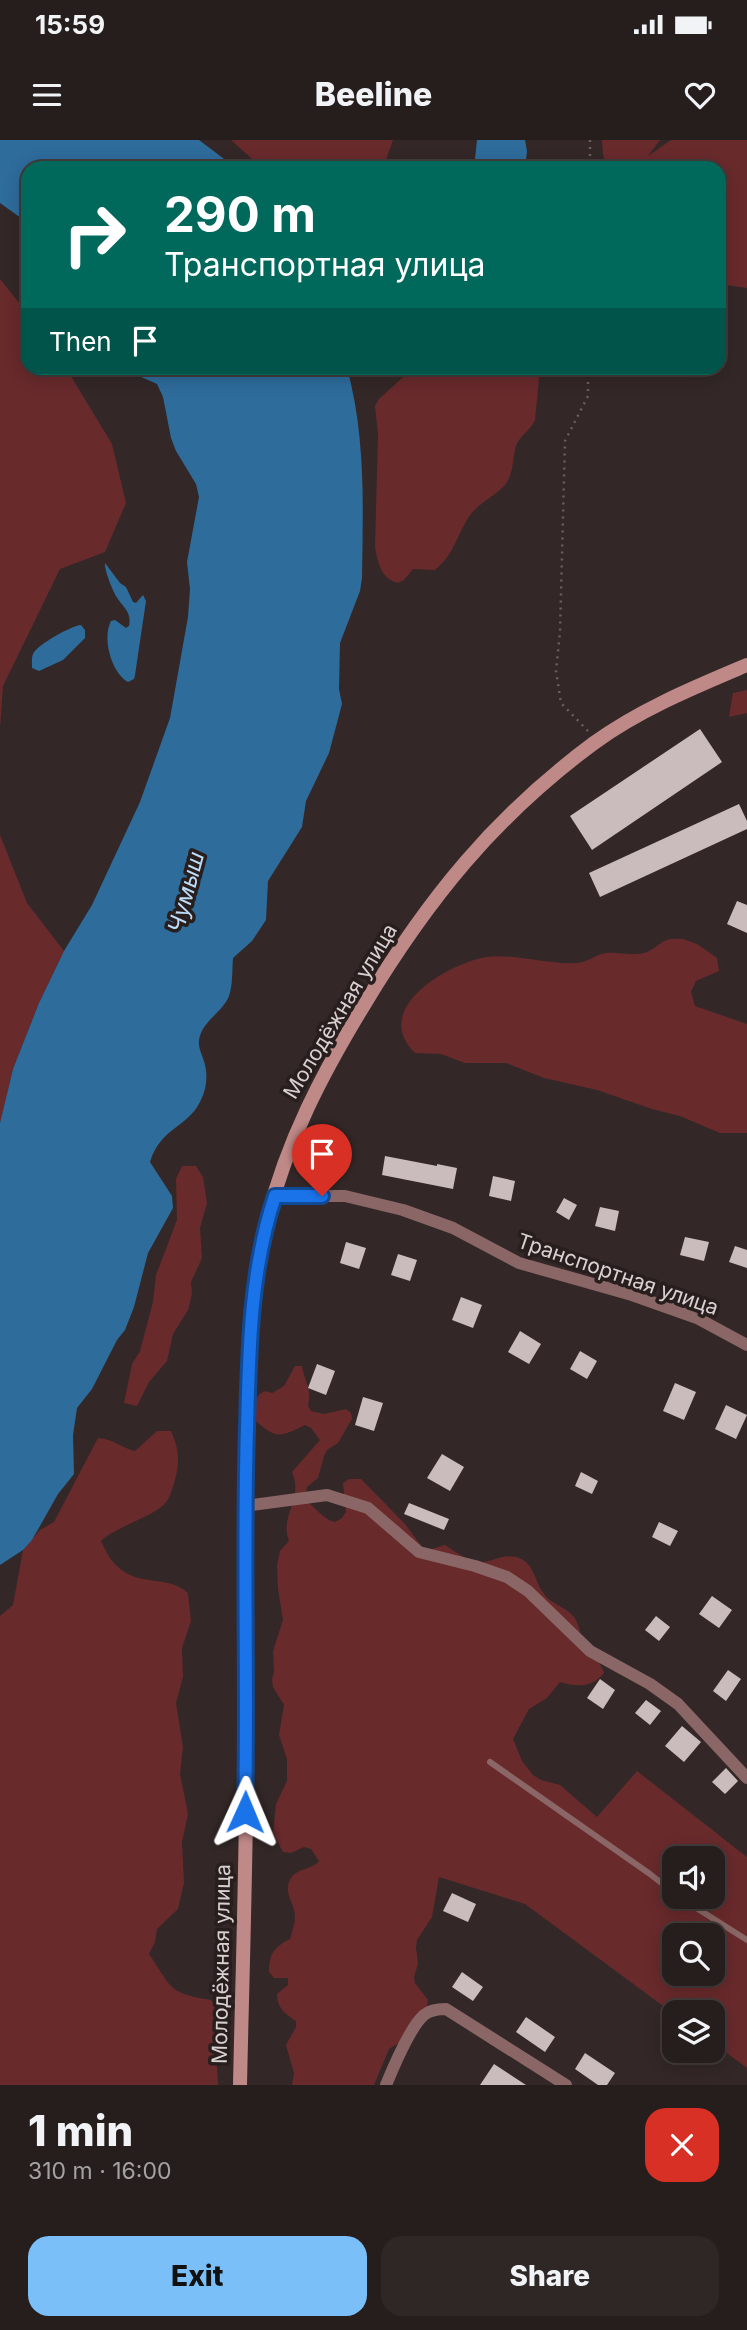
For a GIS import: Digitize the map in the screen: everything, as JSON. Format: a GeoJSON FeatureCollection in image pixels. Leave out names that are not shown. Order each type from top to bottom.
{"type":"FeatureCollection","features":[{"type":"Feature","properties":{"kind":"street","name":"Молодёжная улица"},"geometry":{"type":"LineString","coordinates":[[240,2085],[247,1703],[245,1506],[248,1378],[254,1282],[267,1219],[301,1117],[372,990],[421,918],[470,854],[498,825],[532,793],[597,741],[671,699],[747,665]]}},
{"type":"Feature","properties":{"kind":"street","name":"Транспортная улица"},"geometry":{"type":"LineString","coordinates":[[275,1196],[345,1196],[403,1210],[453,1228],[519,1263],[632,1295],[697,1318],[747,1345]]}},
{"type":"Feature","properties":{"kind":"street"},"geometry":{"type":"LineString","coordinates":[[245,1506],[327,1495],[368,1508],[419,1552],[507,1577],[528,1591],[590,1651],[650,1684],[678,1704],[747,1778]]}},
{"type":"Feature","properties":{"kind":"street"},"geometry":{"type":"LineString","coordinates":[[386,2085],[398,2055],[424,2015],[446,2009],[566,2085]]}},
{"type":"Feature","properties":{"kind":"lane"},"geometry":{"type":"LineString","coordinates":[[491,1762],[662,1884]]}},
{"type":"Feature","properties":{"kind":"lane"},"geometry":{"type":"LineString","coordinates":[[698,1909],[747,1940]]}},
{"type":"Feature","properties":{"kind":"path"},"geometry":{"type":"LineString","coordinates":[[590,140],[590,161]]}},
{"type":"Feature","properties":{"kind":"path"},"geometry":{"type":"LineString","coordinates":[[588,375],[588,396],[565,441],[560,632],[555,671],[561,703],[597,741]]}},
{"type":"Feature","properties":{"kind":"shaded area"},"geometry":{"type":"Polygon","coordinates":[[[231,140],[393,140],[386,161],[254,161],[231,140]]]}},
{"type":"Feature","properties":{"kind":"shaded area"},"geometry":{"type":"Polygon","coordinates":[[[602,140],[660,140],[648,156],[671,140],[747,140],[747,288],[726,285],[726,161],[605,161],[602,140]]]}},
{"type":"Feature","properties":{"kind":"shaded area"},"geometry":{"type":"Polygon","coordinates":[[[0,279],[21,305],[21,375],[70,375],[112,444],[126,503],[105,552],[60,569],[3,686],[0,728],[0,279]]]}},
{"type":"Feature","properties":{"kind":"shaded area"},"geometry":{"type":"Polygon","coordinates":[[[405,375],[539,375],[535,420],[518,442],[507,483],[471,514],[450,552],[435,570],[413,569],[398,583],[384,574],[375,547],[378,435],[375,406],[405,375]]]}},
{"type":"Feature","properties":{"kind":"shaded area"},"geometry":{"type":"Polygon","coordinates":[[[747,690],[747,713],[729,717],[733,693],[747,690]]]}},
{"type":"Feature","properties":{"kind":"shaded area"},"geometry":{"type":"Polygon","coordinates":[[[0,835],[27,903],[64,951],[39,1003],[13,1069],[0,1123],[0,835]]]}},
{"type":"Feature","properties":{"kind":"shaded area"},"geometry":{"type":"Polygon","coordinates":[[[669,939],[683,939],[697,944],[717,958],[719,971],[696,981],[691,992],[695,1006],[747,1024],[747,1133],[720,1133],[680,1116],[597,1090],[544,1078],[506,1063],[465,1063],[441,1054],[415,1053],[404,1037],[402,1020],[407,1005],[419,991],[452,969],[470,961],[496,956],[577,963],[606,953],[644,953],[669,939]]]}},
{"type":"Feature","properties":{"kind":"shaded area"},"geometry":{"type":"Polygon","coordinates":[[[182,1166],[196,1166],[203,1177],[207,1203],[200,1228],[202,1258],[191,1282],[192,1294],[188,1310],[173,1334],[167,1361],[149,1382],[137,1406],[124,1403],[132,1364],[140,1351],[153,1302],[156,1275],[177,1220],[176,1179],[182,1166]]]}},
{"type":"Feature","properties":{"kind":"shaded area"},"geometry":{"type":"Polygon","coordinates":[[[295,1366],[302,1366],[309,1390],[308,1406],[311,1411],[324,1414],[346,1409],[351,1413],[352,1419],[338,1443],[327,1450],[318,1478],[307,1487],[305,1500],[323,1516],[335,1522],[342,1518],[346,1512],[343,1483],[349,1479],[361,1479],[405,1524],[425,1551],[445,1545],[464,1557],[479,1562],[507,1556],[522,1559],[531,1567],[547,1597],[574,1617],[584,1644],[599,1662],[604,1673],[589,1684],[572,1685],[560,1682],[547,1698],[529,1709],[513,1739],[522,1761],[533,1775],[560,1785],[597,1817],[637,1771],[747,1857],[747,2068],[725,2052],[725,2000],[662,2000],[662,2005],[525,1904],[439,1877],[432,1917],[417,1940],[416,1947],[418,1964],[415,1983],[428,2000],[427,2007],[408,2037],[389,2049],[374,2085],[292,2085],[294,2073],[286,2045],[296,2027],[296,2021],[282,2010],[277,1994],[288,1985],[288,1978],[274,1978],[269,1972],[269,1966],[274,1952],[290,1939],[295,1920],[288,1893],[291,1878],[319,1861],[311,1849],[304,1847],[291,1853],[283,1852],[273,1833],[276,1804],[287,1781],[287,1759],[279,1735],[284,1705],[273,1687],[273,1651],[283,1620],[277,1565],[280,1551],[289,1541],[287,1523],[295,1491],[292,1472],[320,1440],[311,1428],[305,1425],[288,1433],[277,1434],[266,1430],[252,1418],[253,1406],[258,1396],[265,1391],[272,1393],[284,1386],[295,1366]]]}},
{"type":"Feature","properties":{"kind":"shaded area"},"geometry":{"type":"Polygon","coordinates":[[[157,1431],[171,1431],[177,1450],[177,1473],[168,1499],[155,1511],[101,1541],[111,1560],[125,1572],[180,1587],[188,1593],[191,1621],[182,1648],[183,1677],[176,1703],[183,1747],[180,1774],[188,1814],[182,1842],[184,1883],[178,1909],[157,1929],[149,1954],[172,1987],[186,1995],[211,2000],[218,2010],[219,2022],[215,2035],[218,2085],[0,2085],[0,1616],[13,1605],[23,1550],[40,1530],[54,1522],[98,1438],[135,1451],[157,1431]]]}},
{"type":"Feature","properties":{"kind":"water"},"geometry":{"type":"Polygon","coordinates":[[[0,140],[199,140],[227,161],[21,161],[21,218],[0,203],[0,140]]]}},
{"type":"Feature","properties":{"kind":"water"},"geometry":{"type":"Polygon","coordinates":[[[477,140],[525,140],[526,161],[475,161],[477,140]]]}},
{"type":"Feature","properties":{"kind":"water","name":"Чумыш"},"geometry":{"type":"Polygon","coordinates":[[[137,375],[349,375],[358,420],[360,446],[363,499],[362,578],[360,591],[340,643],[339,689],[342,704],[329,753],[306,801],[302,827],[268,881],[266,920],[252,941],[233,958],[229,996],[201,1033],[199,1046],[206,1074],[202,1098],[188,1118],[160,1142],[150,1162],[172,1196],[173,1208],[148,1253],[125,1330],[117,1340],[92,1389],[77,1408],[73,1435],[74,1474],[58,1494],[32,1540],[23,1550],[0,1565],[0,1123],[13,1069],[39,1003],[64,951],[92,905],[140,802],[170,718],[188,617],[190,589],[187,562],[199,497],[196,484],[171,438],[163,397],[157,384],[137,375]]]}},
{"type":"Feature","properties":{"kind":"water"},"geometry":{"type":"Polygon","coordinates":[[[105,563],[126,587],[133,602],[136,603],[143,595],[146,601],[135,675],[134,679],[128,682],[113,663],[107,636],[111,621],[115,620],[126,628],[129,626],[129,617],[112,589],[105,563]]]}},
{"type":"Feature","properties":{"kind":"water"},"geometry":{"type":"Polygon","coordinates":[[[81,625],[85,630],[85,638],[63,660],[39,671],[32,668],[33,654],[39,647],[64,631],[81,625]]]}},
{"type":"Feature","properties":{"kind":"building"},"geometry":{"type":"Polygon","coordinates":[[[700,729],[722,762],[592,850],[570,816],[700,729]]]}},
{"type":"Feature","properties":{"kind":"building"},"geometry":{"type":"Polygon","coordinates":[[[739,804],[747,821],[747,829],[600,897],[589,873],[739,804]]]}},
{"type":"Feature","properties":{"kind":"building"},"geometry":{"type":"Polygon","coordinates":[[[737,901],[747,905],[747,933],[727,924],[737,901]]]}},
{"type":"Feature","properties":{"kind":"building"},"geometry":{"type":"Polygon","coordinates":[[[385,1156],[457,1168],[453,1189],[382,1175],[385,1156]]]}},
{"type":"Feature","properties":{"kind":"building"},"geometry":{"type":"Polygon","coordinates":[[[493,1176],[515,1181],[511,1201],[489,1196],[493,1176]]]}},
{"type":"Feature","properties":{"kind":"building"},"geometry":{"type":"Polygon","coordinates":[[[564,1198],[577,1205],[569,1220],[556,1212],[564,1198]]]}},
{"type":"Feature","properties":{"kind":"building"},"geometry":{"type":"Polygon","coordinates":[[[600,1207],[619,1211],[615,1231],[595,1226],[600,1207]]]}},
{"type":"Feature","properties":{"kind":"building"},"geometry":{"type":"Polygon","coordinates":[[[685,1237],[709,1242],[704,1261],[680,1255],[685,1237]]]}},
{"type":"Feature","properties":{"kind":"building"},"geometry":{"type":"Polygon","coordinates":[[[346,1242],[366,1248],[359,1269],[340,1263],[346,1242]]]}},
{"type":"Feature","properties":{"kind":"building"},"geometry":{"type":"Polygon","coordinates":[[[735,1246],[747,1250],[747,1268],[729,1262],[735,1246]]]}},
{"type":"Feature","properties":{"kind":"building"},"geometry":{"type":"Polygon","coordinates":[[[398,1254],[417,1260],[410,1281],[391,1275],[398,1254]]]}},
{"type":"Feature","properties":{"kind":"building"},"geometry":{"type":"Polygon","coordinates":[[[461,1297],[482,1305],[473,1328],[452,1320],[461,1297]]]}},
{"type":"Feature","properties":{"kind":"building"},"geometry":{"type":"Polygon","coordinates":[[[520,1331],[541,1344],[529,1364],[508,1352],[520,1331]]]}},
{"type":"Feature","properties":{"kind":"building"},"geometry":{"type":"Polygon","coordinates":[[[580,1351],[597,1361],[587,1379],[570,1369],[580,1351]]]}},
{"type":"Feature","properties":{"kind":"building"},"geometry":{"type":"Polygon","coordinates":[[[317,1364],[335,1371],[326,1395],[308,1388],[317,1364]]]}},
{"type":"Feature","properties":{"kind":"building"},"geometry":{"type":"Polygon","coordinates":[[[675,1383],[696,1392],[684,1420],[663,1411],[675,1383]]]}},
{"type":"Feature","properties":{"kind":"building"},"geometry":{"type":"Polygon","coordinates":[[[363,1397],[383,1403],[374,1431],[355,1425],[363,1397]]]}},
{"type":"Feature","properties":{"kind":"building"},"geometry":{"type":"Polygon","coordinates":[[[726,1405],[747,1415],[736,1439],[715,1429],[726,1405]]]}},
{"type":"Feature","properties":{"kind":"building"},"geometry":{"type":"Polygon","coordinates":[[[442,1454],[464,1467],[450,1491],[427,1478],[442,1454]]]}},
{"type":"Feature","properties":{"kind":"building"},"geometry":{"type":"Polygon","coordinates":[[[581,1472],[598,1481],[592,1494],[575,1486],[581,1472]]]}},
{"type":"Feature","properties":{"kind":"building"},"geometry":{"type":"Polygon","coordinates":[[[409,1503],[449,1519],[444,1530],[404,1514],[409,1503]]]}},
{"type":"Feature","properties":{"kind":"building"},"geometry":{"type":"Polygon","coordinates":[[[659,1522],[678,1531],[670,1546],[652,1537],[659,1522]]]}},
{"type":"Feature","properties":{"kind":"building"},"geometry":{"type":"Polygon","coordinates":[[[712,1596],[732,1610],[719,1628],[699,1614],[712,1596]]]}},
{"type":"Feature","properties":{"kind":"building"},"geometry":{"type":"Polygon","coordinates":[[[656,1616],[670,1627],[659,1641],[645,1630],[656,1616]]]}},
{"type":"Feature","properties":{"kind":"building"},"geometry":{"type":"Polygon","coordinates":[[[728,1670],[741,1679],[726,1701],[713,1691],[728,1670]]]}},
{"type":"Feature","properties":{"kind":"building"},"geometry":{"type":"Polygon","coordinates":[[[600,1679],[615,1690],[603,1709],[587,1698],[600,1679]]]}},
{"type":"Feature","properties":{"kind":"building"},"geometry":{"type":"Polygon","coordinates":[[[646,1700],[661,1711],[650,1725],[635,1713],[646,1700]]]}},
{"type":"Feature","properties":{"kind":"building"},"geometry":{"type":"Polygon","coordinates":[[[682,1726],[701,1742],[684,1762],[665,1746],[682,1726]]]}},
{"type":"Feature","properties":{"kind":"building"},"geometry":{"type":"Polygon","coordinates":[[[726,1768],[738,1781],[725,1794],[712,1782],[726,1768]]]}},
{"type":"Feature","properties":{"kind":"building"},"geometry":{"type":"Polygon","coordinates":[[[452,1893],[476,1904],[468,1922],[443,1911],[452,1893]]]}},
{"type":"Feature","properties":{"kind":"building"},"geometry":{"type":"Polygon","coordinates":[[[462,1972],[483,1987],[473,2001],[452,1987],[462,1972]]]}},
{"type":"Feature","properties":{"kind":"building"},"geometry":{"type":"Polygon","coordinates":[[[526,2017],[555,2037],[545,2052],[516,2032],[526,2017]]]}},
{"type":"Feature","properties":{"kind":"building"},"geometry":{"type":"Polygon","coordinates":[[[585,2053],[615,2073],[607,2085],[598,2085],[575,2069],[585,2053]]]}},
{"type":"Feature","properties":{"kind":"building"},"geometry":{"type":"Polygon","coordinates":[[[494,2064],[526,2085],[480,2085],[494,2064]]]}},
{"type":"Feature","properties":{"kind":"route"},"geometry":{"type":"LineString","coordinates":[[245,1812],[245,1497],[254,1282],[267,1219],[275,1196],[322,1196]]}}]}
